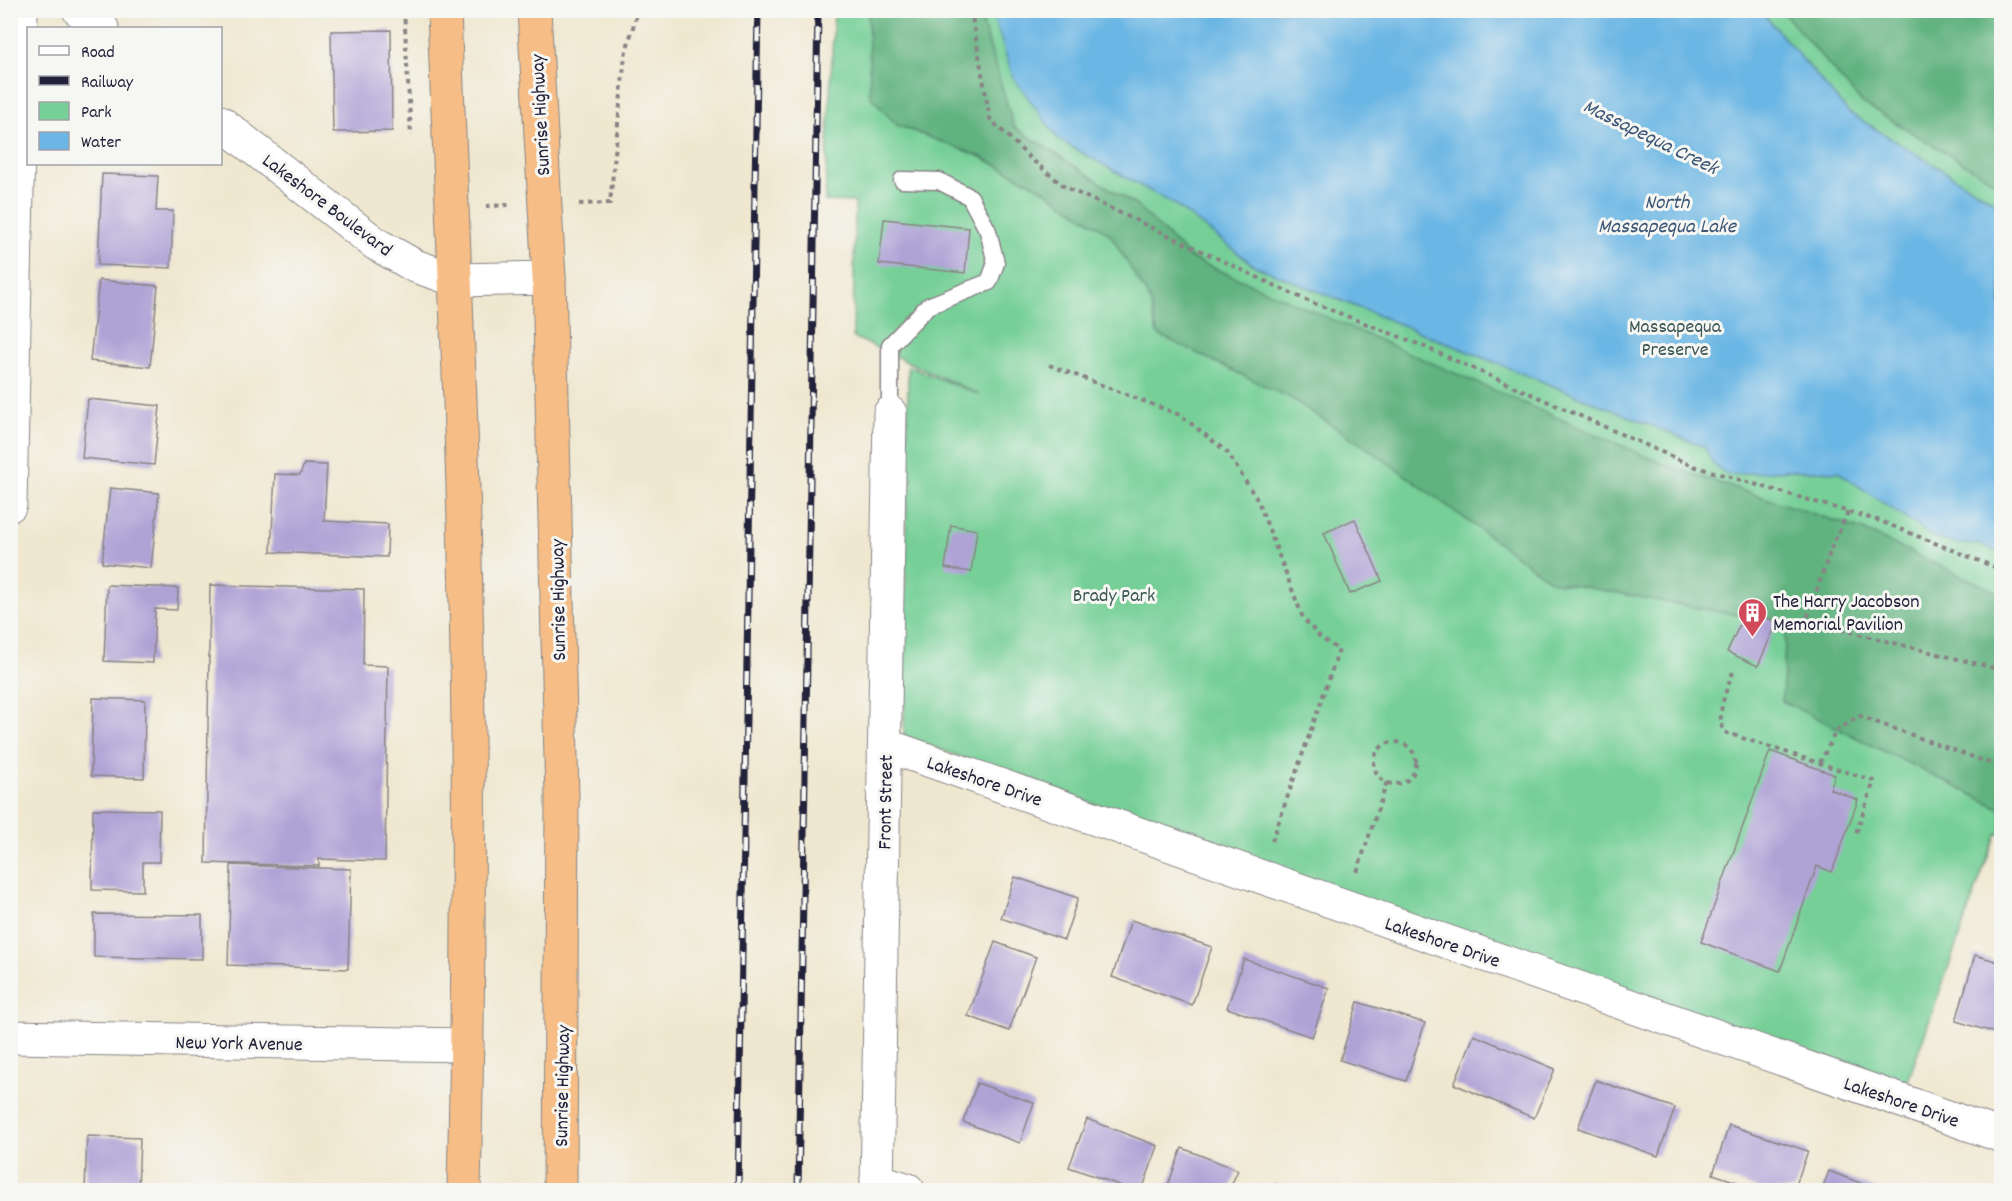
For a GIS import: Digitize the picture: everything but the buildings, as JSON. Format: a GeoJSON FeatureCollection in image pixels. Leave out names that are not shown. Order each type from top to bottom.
{"type":"FeatureCollection","features":[{"type":"Feature","properties":{"kind":"highway"},"geometry":{"type":"LineString","coordinates":[[444,10],[456,280],[467,656],[467,1046],[464,1191]]}},
{"type":"Feature","properties":{"kind":"highway","name":"Sunrise Highway"},"geometry":{"type":"LineString","coordinates":[[534,10],[549,278],[562,798],[560,1191]]}},
{"type":"Feature","properties":{"kind":"street"},"geometry":{"type":"LineString","coordinates":[[10,505],[21,10]]}},
{"type":"Feature","properties":{"kind":"street"},"geometry":{"type":"LineString","coordinates":[[79,10],[101,27]]}},
{"type":"Feature","properties":{"kind":"street","name":"Lakeshore Boulevard"},"geometry":{"type":"LineString","coordinates":[[222,124],[376,244],[415,266],[456,280],[549,278]]}},
{"type":"Feature","properties":{"kind":"street","name":"Front Street"},"geometry":{"type":"LineString","coordinates":[[877,1185],[890,413]]}},
{"type":"Feature","properties":{"kind":"street","name":"Lakeshore Drive"},"geometry":{"type":"LineString","coordinates":[[885,745],[2001,1136]]}},
{"type":"Feature","properties":{"kind":"street","name":"New York Avenue"},"geometry":{"type":"LineString","coordinates":[[10,1037],[467,1046]]}},
{"type":"Feature","properties":{"kind":"street"},"geometry":{"type":"LineString","coordinates":[[877,1185],[909,1191]]}},
{"type":"Feature","properties":{"kind":"lane"},"geometry":{"type":"LineString","coordinates":[[890,413],[890,345],[928,306],[989,282],[996,263],[988,231],[970,197],[939,181],[902,180]]}},
{"type":"Feature","properties":{"kind":"path"},"geometry":{"type":"LineString","coordinates":[[404,10],[411,138]]}},
{"type":"Feature","properties":{"kind":"path"},"geometry":{"type":"LineString","coordinates":[[610,203],[625,55],[638,10]]}},
{"type":"Feature","properties":{"kind":"path"},"geometry":{"type":"LineString","coordinates":[[971,10],[990,118],[1030,159],[1065,187],[1308,301],[1418,344],[1693,465],[1880,521],[2001,570]]}},
{"type":"Feature","properties":{"kind":"path"},"geometry":{"type":"LineString","coordinates":[[1049,365],[1180,415],[1227,452],[1258,501],[1304,618],[1321,638],[1339,650],[1259,876]]}},
{"type":"Feature","properties":{"kind":"path"},"geometry":{"type":"LineString","coordinates":[[1848,512],[1832,546],[1806,621],[2001,670]]}},
{"type":"Feature","properties":{"kind":"path"},"geometry":{"type":"LineString","coordinates":[[1733,672],[1721,716],[1720,724],[1724,732],[1874,781],[1855,836]]}},
{"type":"Feature","properties":{"kind":"path"},"geometry":{"type":"LineString","coordinates":[[1820,763],[1836,731],[1859,716],[1995,765],[2001,757]]}},
{"type":"Feature","properties":{"kind":"path"},"geometry":{"type":"LineString","coordinates":[[1398,742],[1404,744],[1414,754],[1415,768],[1407,780],[1401,783],[1387,782],[1377,774],[1374,761],[1376,754],[1385,745],[1398,742]]}},
{"type":"Feature","properties":{"kind":"path"},"geometry":{"type":"LineString","coordinates":[[1345,906],[1387,782]]}},
{"type":"Feature","properties":{"kind":"green space","name":"Massapequa Preserve"},"geometry":{"type":"Polygon","coordinates":[[[834,11],[2001,11],[2001,835],[1997,833],[1988,856],[1905,1089],[904,737],[908,366],[980,395],[853,337],[855,202],[825,201],[834,11]]]}},
{"type":"Feature","properties":{"kind":"green space"},"geometry":{"type":"Polygon","coordinates":[[[868,11],[979,11],[1014,127],[1137,206],[1191,258],[1668,466],[1863,530],[2001,594],[2001,809],[1782,701],[1786,624],[1551,581],[1373,452],[1292,399],[1157,334],[1150,300],[1110,234],[1039,187],[979,156],[897,125],[870,96],[868,11]]]}},
{"type":"Feature","properties":{"kind":"green space"},"geometry":{"type":"Polygon","coordinates":[[[1782,11],[2001,11],[2001,186],[1861,102],[1782,11]]]}},
{"type":"Feature","properties":{"kind":"water","name":"North Massapequa Lake"},"geometry":{"type":"Polygon","coordinates":[[[992,11],[1761,11],[1848,112],[2001,206],[2001,553],[1978,544],[1956,544],[1935,538],[1838,472],[1786,470],[1728,475],[1713,464],[1705,447],[1255,266],[1175,205],[1059,140],[1013,77],[992,11]]]}},
{"type":"Feature","properties":{"kind":"railway"},"geometry":{"type":"LineString","coordinates":[[738,1190],[758,10]]}},
{"type":"Feature","properties":{"kind":"railway"},"geometry":{"type":"LineString","coordinates":[[798,1190],[818,10]]}},
{"type":"Feature","properties":{"kind":"place","name":"The Harry Jacobson Memorial Pavilion"},"geometry":{"type":"Point","coordinates":[1752,638]}},
{"type":"Feature","properties":{"kind":"water label","name":"Massapequa Creek"},"geometry":{"type":"Point","coordinates":[1651,136]}},
{"type":"Feature","properties":{"kind":"park label","name":"Brady Park"},"geometry":{"type":"Point","coordinates":[1114,594]}}]}
